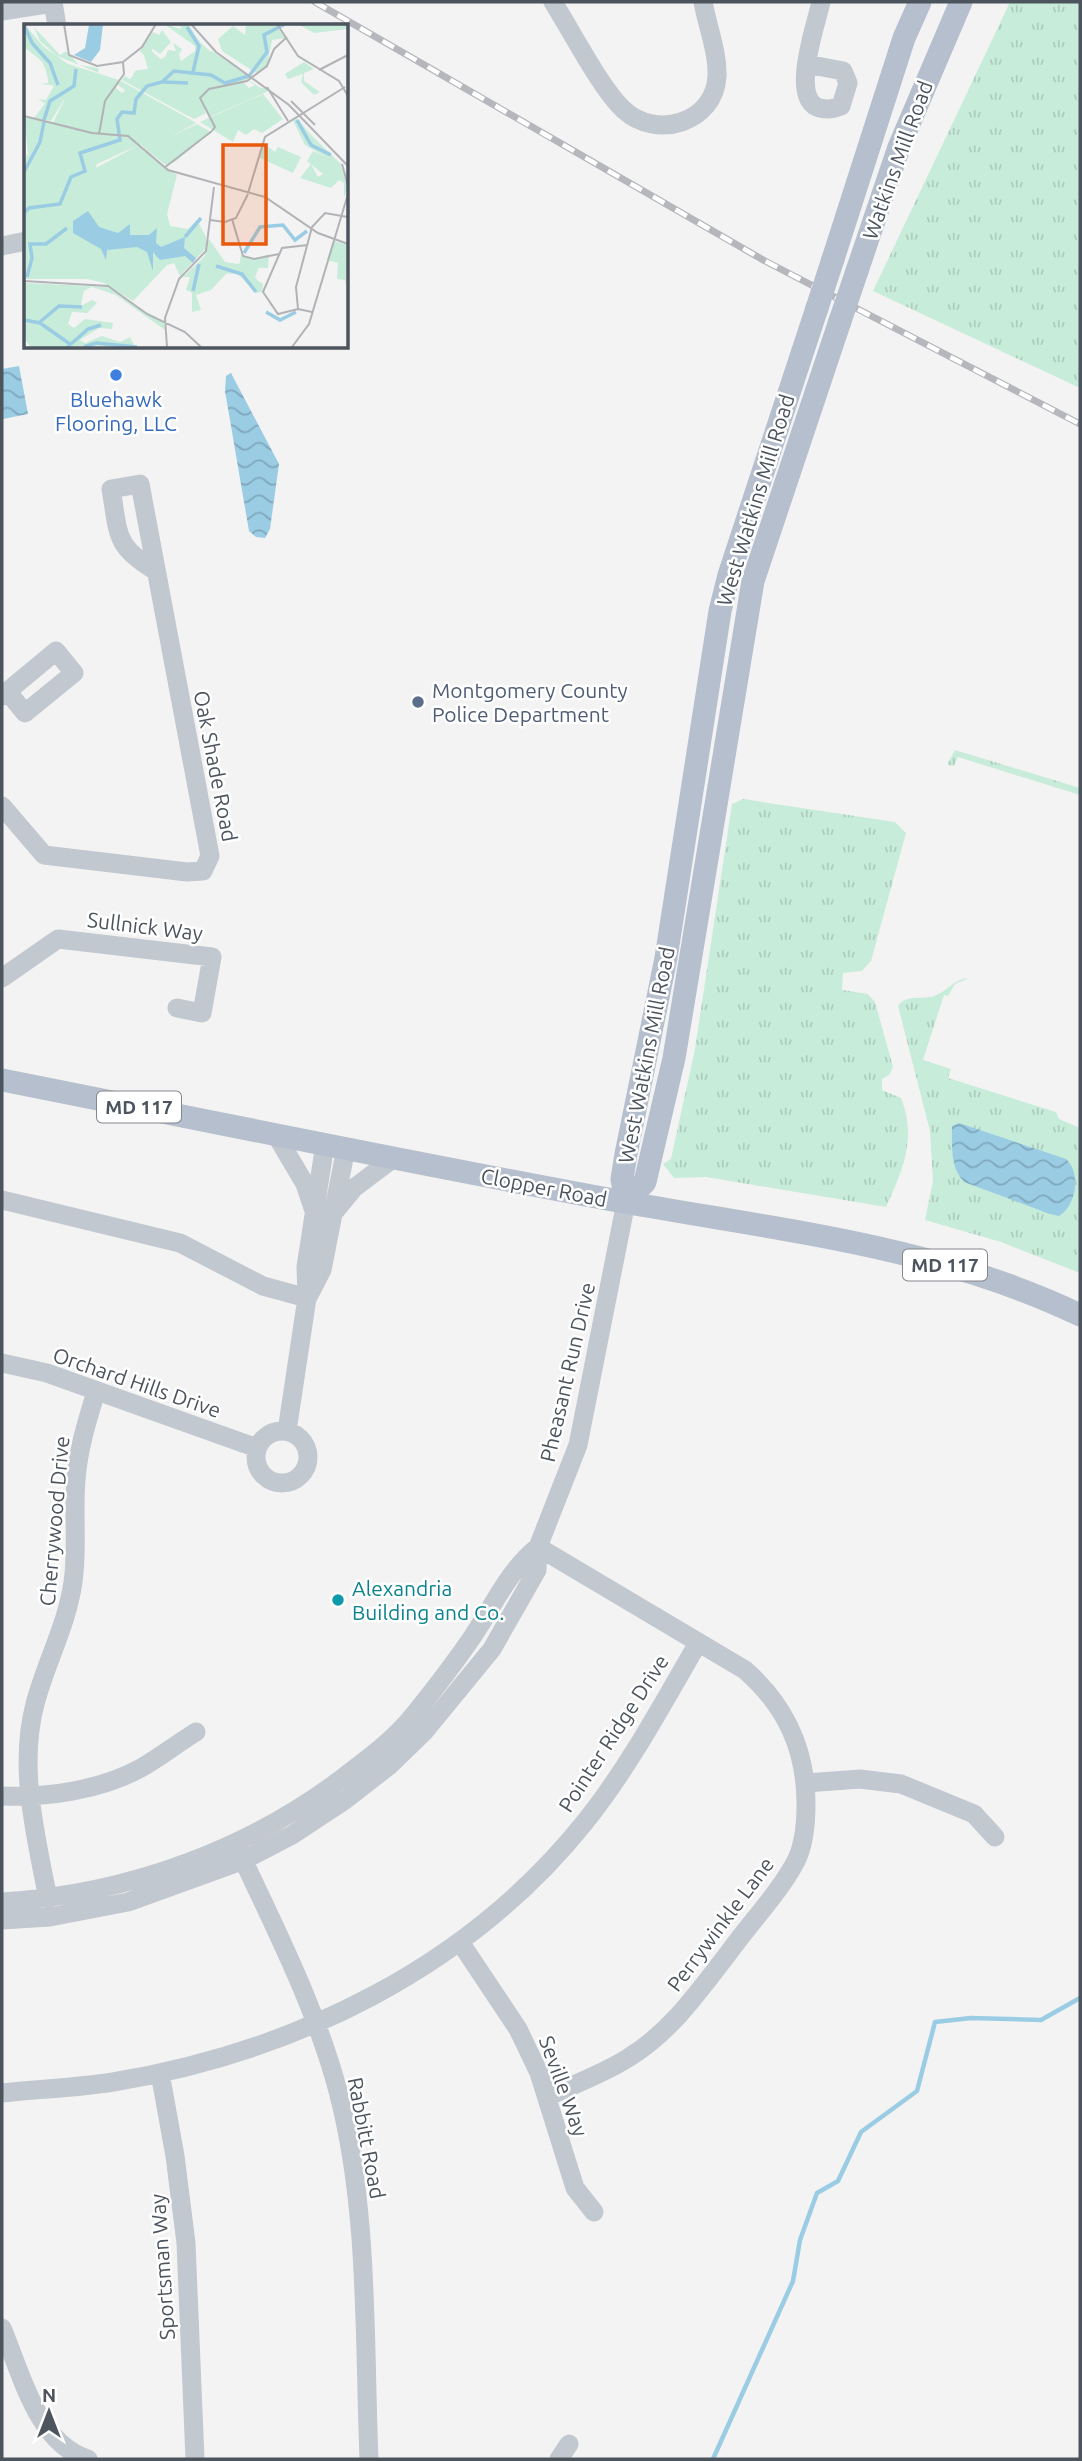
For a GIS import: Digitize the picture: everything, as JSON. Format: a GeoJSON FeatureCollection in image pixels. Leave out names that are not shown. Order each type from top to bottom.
{"type":"FeatureCollection","features":[{"type":"Feature","properties":{"kind":"main road","name":"Watkins Mill Road"},"geometry":{"type":"LineString","coordinates":[[817,308],[904,38],[920,2]]}},
{"type":"Feature","properties":{"kind":"main road","name":"Watkins Mill Road"},"geometry":{"type":"LineString","coordinates":[[840,321],[899,147],[961,2]]}},
{"type":"Feature","properties":{"kind":"main road","name":"West Watkins Mill Road"},"geometry":{"type":"LineString","coordinates":[[626,1202],[622,1179],[666,958],[720,611],[729,575],[817,308]]}},
{"type":"Feature","properties":{"kind":"main road","name":"West Watkins Mill Road"},"geometry":{"type":"LineString","coordinates":[[626,1202],[645,1182],[674,1058],[753,581],[840,321]]}},
{"type":"Feature","properties":{"kind":"main road","name":"Clopper Road"},"geometry":{"type":"LineString","coordinates":[[2,1080],[394,1158],[886,1249],[1001,1281],[1080,1315]]}},
{"type":"Feature","properties":{"kind":"street"},"geometry":{"type":"LineString","coordinates":[[2,11],[53,2],[57,24]]}},
{"type":"Feature","properties":{"kind":"street"},"geometry":{"type":"LineString","coordinates":[[553,2],[620,107],[639,121],[664,126],[678,124],[695,115],[704,107],[715,88],[716,67],[702,2]]}},
{"type":"Feature","properties":{"kind":"street"},"geometry":{"type":"LineString","coordinates":[[807,64],[821,2]]}},
{"type":"Feature","properties":{"kind":"street"},"geometry":{"type":"LineString","coordinates":[[2,246],[24,241]]}},
{"type":"Feature","properties":{"kind":"street","name":"Oak Shade Road"},"geometry":{"type":"LineString","coordinates":[[2,806],[44,855],[187,872],[203,871],[210,856],[156,571]]}},
{"type":"Feature","properties":{"kind":"street","name":"Sullnick Way"},"geometry":{"type":"LineString","coordinates":[[2,978],[58,939],[212,957],[202,1013],[177,1008]]}},
{"type":"Feature","properties":{"kind":"street"},"geometry":{"type":"LineString","coordinates":[[276,1135],[324,1213]]}},
{"type":"Feature","properties":{"kind":"street"},"geometry":{"type":"LineString","coordinates":[[287,1431],[307,1298],[306,1267],[324,1213],[335,1146]]}},
{"type":"Feature","properties":{"kind":"street"},"geometry":{"type":"LineString","coordinates":[[324,1213],[394,1158]]}},
{"type":"Feature","properties":{"kind":"street"},"geometry":{"type":"LineString","coordinates":[[2,1200],[180,1243],[263,1286],[307,1298]]}},
{"type":"Feature","properties":{"kind":"street","name":"Pheasant Run Drive"},"geometry":{"type":"LineString","coordinates":[[2,1902],[48,1899],[123,1884],[292,1835],[345,1800],[390,1765],[424,1731],[492,1649],[537,1570],[538,1547],[578,1445],[626,1202]]}},
{"type":"Feature","properties":{"kind":"street","name":"Orchard Hills Drive"},"geometry":{"type":"LineString","coordinates":[[2,1363],[47,1373],[257,1448]]}},
{"type":"Feature","properties":{"kind":"street","name":"Cherrywood Drive"},"geometry":{"type":"LineString","coordinates":[[48,1899],[29,1798],[30,1737],[35,1704],[69,1613],[75,1572],[76,1479],[82,1437],[96,1392]]}},
{"type":"Feature","properties":{"kind":"street"},"geometry":{"type":"LineString","coordinates":[[287,1431],[298,1436],[307,1450],[306,1468],[296,1479],[282,1484],[262,1475],[256,1462],[257,1448],[269,1434],[287,1431]]}},
{"type":"Feature","properties":{"kind":"street","name":"Perrywinkle Lane"},"geometry":{"type":"LineString","coordinates":[[538,1547],[745,1670],[776,1703],[797,1741],[806,1783],[806,1818],[797,1858],[695,1997],[666,2029],[629,2058],[547,2097]]}},
{"type":"Feature","properties":{"kind":"street","name":"Pointer Ridge Drive"},"geometry":{"type":"LineString","coordinates":[[2,2093],[110,2083],[247,2051],[384,1992],[460,1942],[535,1878],[585,1821],[632,1754],[698,1643]]}},
{"type":"Feature","properties":{"kind":"street"},"geometry":{"type":"LineString","coordinates":[[2,1796],[29,1798],[110,1782],[140,1768],[196,1731]]}},
{"type":"Feature","properties":{"kind":"street"},"geometry":{"type":"LineString","coordinates":[[806,1783],[860,1779],[901,1784],[974,1814],[995,1837]]}},
{"type":"Feature","properties":{"kind":"street","name":"Pheasant Run Drive"},"geometry":{"type":"LineString","coordinates":[[2,1920],[50,1917],[128,1902],[187,1883],[240,1852]]}},
{"type":"Feature","properties":{"kind":"street","name":"Rabbitt Road"},"geometry":{"type":"LineString","coordinates":[[240,1852],[315,2024],[337,2090],[352,2161],[359,2221],[369,2459]]}},
{"type":"Feature","properties":{"kind":"street","name":"Seville Way"},"geometry":{"type":"LineString","coordinates":[[460,1942],[518,2029],[547,2097],[575,2188],[594,2212]]}},
{"type":"Feature","properties":{"kind":"street","name":"Sportsman Way"},"geometry":{"type":"LineString","coordinates":[[160,2073],[176,2155],[186,2243],[195,2459]]}},
{"type":"Feature","properties":{"kind":"street"},"geometry":{"type":"LineString","coordinates":[[2,2328],[40,2417],[61,2444],[88,2459]]}},
{"type":"Feature","properties":{"kind":"green space"},"geometry":{"type":"Polygon","coordinates":[[[1010,2],[1080,2],[1080,388],[873,291],[1010,2]]]}},
{"type":"Feature","properties":{"kind":"green space"},"geometry":{"type":"Polygon","coordinates":[[[955,750],[1080,788],[1080,795],[958,757],[954,766],[947,765],[955,750]]]}},
{"type":"Feature","properties":{"kind":"green space"},"geometry":{"type":"Polygon","coordinates":[[[743,799],[895,822],[906,833],[871,961],[862,971],[843,973],[842,990],[868,994],[875,1002],[893,1067],[889,1075],[882,1079],[882,1090],[901,1098],[906,1113],[906,1154],[886,1207],[706,1177],[674,1178],[663,1164],[671,1159],[695,1049],[732,804],[743,799]]]}},
{"type":"Feature","properties":{"kind":"green space"},"geometry":{"type":"Polygon","coordinates":[[[969,978],[955,984],[948,996],[944,995],[923,1060],[951,1069],[948,1078],[1056,1112],[1059,1119],[1080,1128],[1080,1273],[1001,1242],[925,1220],[933,1181],[930,1131],[898,1006],[905,1000],[934,996],[959,981],[969,978]]]}},
{"type":"Feature","properties":{"kind":"water"},"geometry":{"type":"Polygon","coordinates":[[[19,366],[28,414],[3,419],[2,369],[19,366]]]}},
{"type":"Feature","properties":{"kind":"water"},"geometry":{"type":"Polygon","coordinates":[[[231,373],[279,464],[270,529],[265,538],[256,537],[249,531],[225,391],[226,376],[231,373]]]}},
{"type":"Feature","properties":{"kind":"water"},"geometry":{"type":"Polygon","coordinates":[[[959,1123],[1066,1159],[1074,1172],[1075,1188],[1065,1211],[1059,1216],[1050,1214],[964,1182],[956,1170],[952,1148],[952,1126],[959,1123]]]}},
{"type":"Feature","properties":{"kind":"waterway"},"geometry":{"type":"LineString","coordinates":[[713,2459],[793,2281],[800,2240],[817,2193],[838,2181],[861,2132],[917,2091],[935,2022],[971,2018],[1041,2020],[1080,1998]]}},
{"type":"Feature","properties":{"kind":"railway"},"geometry":{"type":"LineString","coordinates":[[315,2],[765,261],[1080,424]]}},
{"type":"Feature","properties":{"kind":"place","name":"Bluehawk Flooring, LLC"},"geometry":{"type":"Point","coordinates":[116,375]}},
{"type":"Feature","properties":{"kind":"place","name":"Montgomery County Police Department"},"geometry":{"type":"Point","coordinates":[418,702]}},
{"type":"Feature","properties":{"kind":"place","name":"Alexandria Building and Co."},"geometry":{"type":"Point","coordinates":[338,1600]}}]}
